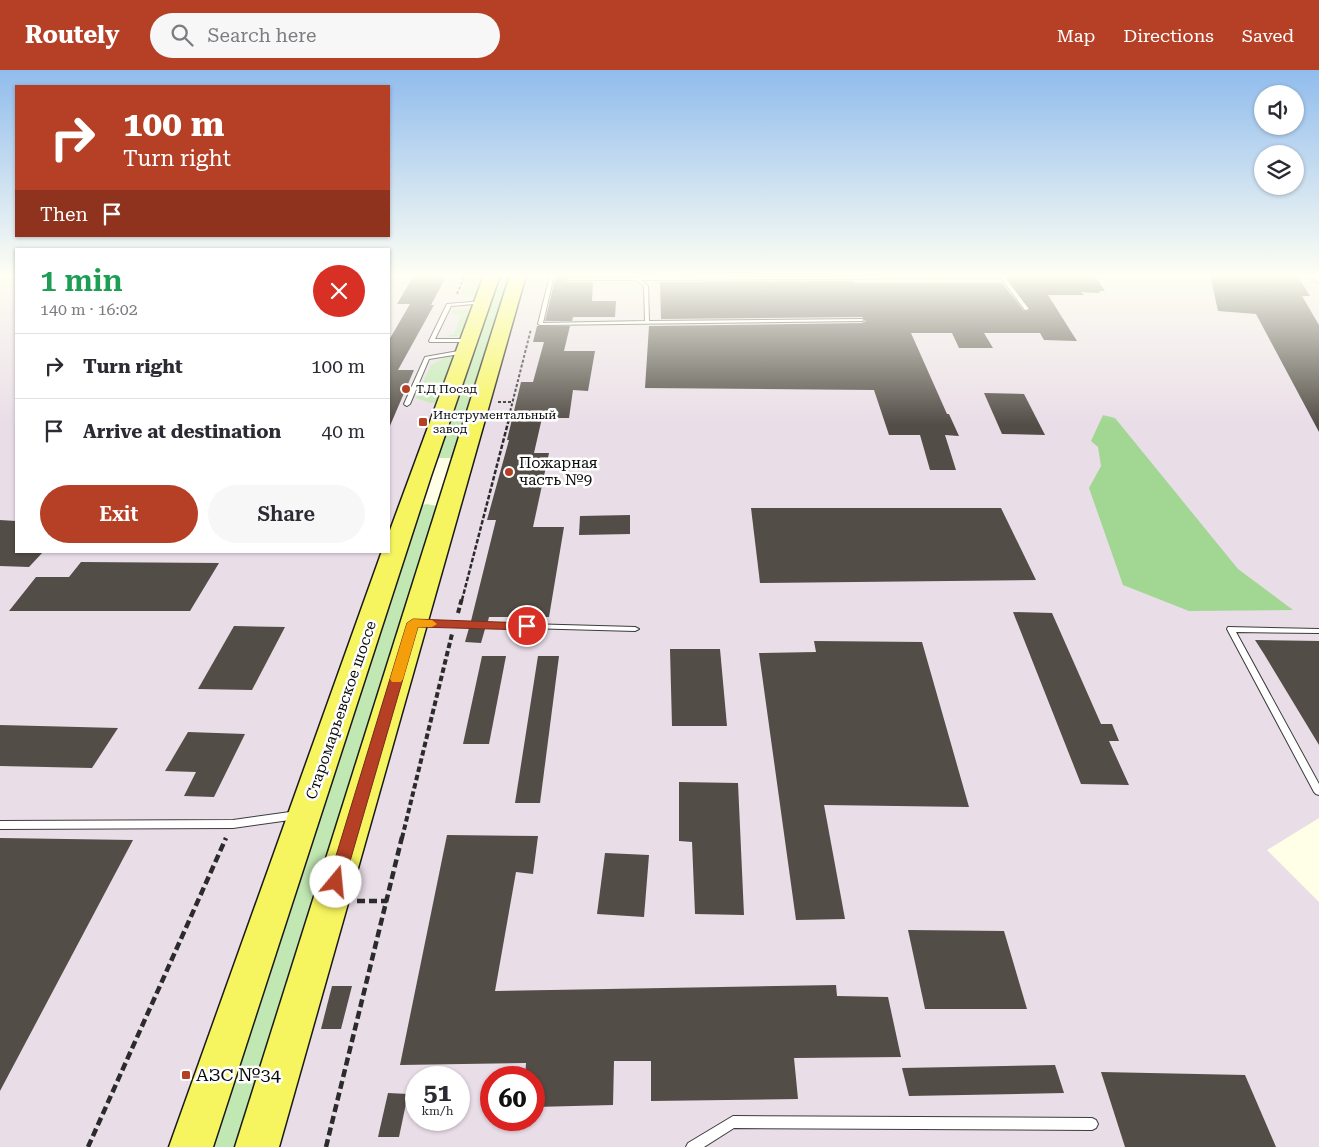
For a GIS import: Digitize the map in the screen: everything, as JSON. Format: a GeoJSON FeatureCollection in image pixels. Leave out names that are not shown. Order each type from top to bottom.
{"type":"FeatureCollection","features":[{"type":"Feature","properties":{"kind":"main road","name":"Старомарьевское шоссе"},"geometry":{"type":"LineString","coordinates":[[191,1147],[466,346],[467,325]]}},
{"type":"Feature","properties":{"kind":"main road"},"geometry":{"type":"LineString","coordinates":[[257,1147],[503,325]]}},
{"type":"Feature","properties":{"kind":"main road"},"geometry":{"type":"LineString","coordinates":[[420,476],[457,475]]}},
{"type":"Feature","properties":{"kind":"lane"},"geometry":{"type":"LineString","coordinates":[[407,404],[427,358],[466,346]]}},
{"type":"Feature","properties":{"kind":"lane"},"geometry":{"type":"LineString","coordinates":[[413,623],[635,629]]}},
{"type":"Feature","properties":{"kind":"lane"},"geometry":{"type":"LineString","coordinates":[[1319,631],[1231,629],[1319,792]]}},
{"type":"Feature","properties":{"kind":"lane"},"geometry":{"type":"LineString","coordinates":[[0,825],[233,824],[306,813]]}},
{"type":"Feature","properties":{"kind":"lane"},"geometry":{"type":"LineString","coordinates":[[692,1147],[733,1122],[1092,1124]]}},
{"type":"Feature","properties":{"kind":"path"},"geometry":{"type":"LineString","coordinates":[[326,1147],[455,624],[479,539],[532,325]]}},
{"type":"Feature","properties":{"kind":"path"},"geometry":{"type":"LineString","coordinates":[[88,1147],[233,824]]}},
{"type":"Feature","properties":{"kind":"shaded area"},"geometry":{"type":"Polygon","coordinates":[[[0,325],[15,325],[15,553],[385,553],[174,1147],[0,1147],[0,325]]]}},
{"type":"Feature","properties":{"kind":"shaded area"},"geometry":{"type":"Polygon","coordinates":[[[390,325],[470,325],[390,542],[390,325]]]}},
{"type":"Feature","properties":{"kind":"shaded area"},"geometry":{"type":"Polygon","coordinates":[[[509,325],[1319,325],[1319,818],[1267,850],[1319,902],[1319,1147],[272,1147],[509,325]]]}},
{"type":"Feature","properties":{"kind":"green space"},"geometry":{"type":"Polygon","coordinates":[[[457,325],[465,325],[462,335],[455,337],[446,336],[454,334],[457,325]]]}},
{"type":"Feature","properties":{"kind":"green space"},"geometry":{"type":"Polygon","coordinates":[[[483,325],[494,325],[452,458],[437,458],[483,325]]]}},
{"type":"Feature","properties":{"kind":"green space"},"geometry":{"type":"Polygon","coordinates":[[[446,357],[454,357],[437,402],[430,403],[416,398],[431,365],[446,357]]]}},
{"type":"Feature","properties":{"kind":"green space"},"geometry":{"type":"Polygon","coordinates":[[[1103,415],[1115,418],[1238,569],[1293,610],[1189,611],[1123,585],[1089,488],[1101,466],[1098,447],[1091,441],[1103,415]]]}},
{"type":"Feature","properties":{"kind":"green space"},"geometry":{"type":"Polygon","coordinates":[[[426,504],[438,506],[240,1147],[208,1147],[421,506],[426,504]]]}},
{"type":"Feature","properties":{"kind":"building"},"geometry":{"type":"Polygon","coordinates":[[[398,325],[423,325],[398,370],[414,370],[390,426],[390,338],[398,325]]]}},
{"type":"Feature","properties":{"kind":"building"},"geometry":{"type":"Polygon","coordinates":[[[1067,325],[1077,341],[1044,340],[1040,333],[984,333],[993,348],[959,348],[952,333],[911,333],[947,414],[949,414],[959,436],[945,435],[956,470],[930,470],[920,435],[889,435],[874,390],[645,388],[649,326],[1067,325]]]}},
{"type":"Feature","properties":{"kind":"building"},"geometry":{"type":"Polygon","coordinates":[[[1262,325],[1319,325],[1319,432],[1262,325]]]}},
{"type":"Feature","properties":{"kind":"building"},"geometry":{"type":"Polygon","coordinates":[[[537,326],[570,326],[564,351],[595,351],[588,391],[573,390],[569,418],[542,418],[534,453],[549,453],[533,527],[564,527],[549,617],[489,617],[488,621],[471,621],[496,520],[487,520],[509,440],[507,440],[521,382],[533,382],[544,342],[533,342],[537,326]]]}},
{"type":"Feature","properties":{"kind":"building"},"geometry":{"type":"Polygon","coordinates":[[[984,393],[1024,394],[1045,435],[1002,434],[984,393]]]}},
{"type":"Feature","properties":{"kind":"building"},"geometry":{"type":"Polygon","coordinates":[[[751,508],[1001,508],[1036,580],[760,583],[751,508]]]}},
{"type":"Feature","properties":{"kind":"building"},"geometry":{"type":"Polygon","coordinates":[[[630,515],[630,534],[579,535],[580,516],[630,515]]]}},
{"type":"Feature","properties":{"kind":"building"},"geometry":{"type":"Polygon","coordinates":[[[0,520],[15,521],[15,553],[42,553],[29,567],[0,566],[0,520]]]}},
{"type":"Feature","properties":{"kind":"building"},"geometry":{"type":"Polygon","coordinates":[[[81,562],[219,563],[190,611],[9,611],[36,577],[69,577],[81,562]]]}},
{"type":"Feature","properties":{"kind":"building"},"geometry":{"type":"Polygon","coordinates":[[[1013,612],[1052,613],[1101,724],[1112,724],[1119,741],[1109,741],[1129,785],[1081,784],[1013,612]]]}},
{"type":"Feature","properties":{"kind":"building"},"geometry":{"type":"Polygon","coordinates":[[[234,626],[285,627],[252,690],[198,689],[234,626]]]}},
{"type":"Feature","properties":{"kind":"building"},"geometry":{"type":"Polygon","coordinates":[[[469,628],[485,629],[481,643],[465,642],[469,628]]]}},
{"type":"Feature","properties":{"kind":"building"},"geometry":{"type":"Polygon","coordinates":[[[1255,640],[1319,641],[1319,745],[1264,654],[1255,640]]]}},
{"type":"Feature","properties":{"kind":"building"},"geometry":{"type":"Polygon","coordinates":[[[814,641],[922,642],[969,807],[824,805],[845,919],[796,920],[759,653],[816,652],[814,641]]]}},
{"type":"Feature","properties":{"kind":"building"},"geometry":{"type":"Polygon","coordinates":[[[670,649],[720,649],[727,726],[672,726],[670,649]]]}},
{"type":"Feature","properties":{"kind":"building"},"geometry":{"type":"Polygon","coordinates":[[[482,656],[506,656],[489,744],[463,744],[482,656]]]}},
{"type":"Feature","properties":{"kind":"building"},"geometry":{"type":"Polygon","coordinates":[[[538,656],[559,656],[540,803],[515,803],[538,656]]]}},
{"type":"Feature","properties":{"kind":"building"},"geometry":{"type":"Polygon","coordinates":[[[0,725],[118,728],[92,768],[0,766],[0,725]]]}},
{"type":"Feature","properties":{"kind":"building"},"geometry":{"type":"Polygon","coordinates":[[[188,732],[245,734],[214,797],[184,796],[196,772],[165,771],[188,732]]]}},
{"type":"Feature","properties":{"kind":"building"},"geometry":{"type":"Polygon","coordinates":[[[679,782],[738,783],[744,915],[695,914],[692,842],[679,841],[679,782]]]}},
{"type":"Feature","properties":{"kind":"building"},"geometry":{"type":"Polygon","coordinates":[[[447,835],[538,836],[533,874],[516,872],[495,991],[836,985],[837,996],[888,997],[901,1057],[794,1058],[798,1099],[651,1101],[651,1061],[614,1061],[613,1105],[545,1107],[545,1066],[526,1066],[526,1063],[400,1065],[447,835]]]}},
{"type":"Feature","properties":{"kind":"building"},"geometry":{"type":"Polygon","coordinates":[[[0,838],[133,840],[0,1091],[0,838]]]}},
{"type":"Feature","properties":{"kind":"building"},"geometry":{"type":"Polygon","coordinates":[[[605,853],[649,855],[644,917],[597,914],[605,853]]]}},
{"type":"Feature","properties":{"kind":"building"},"geometry":{"type":"Polygon","coordinates":[[[908,930],[1004,931],[1027,1009],[925,1009],[908,930]]]}},
{"type":"Feature","properties":{"kind":"building"},"geometry":{"type":"Polygon","coordinates":[[[332,986],[352,986],[341,1029],[321,1029],[332,986]]]}},
{"type":"Feature","properties":{"kind":"building"},"geometry":{"type":"Polygon","coordinates":[[[1055,1065],[1064,1093],[909,1096],[902,1068],[1055,1065]]]}},
{"type":"Feature","properties":{"kind":"building"},"geometry":{"type":"Polygon","coordinates":[[[1101,1072],[1245,1075],[1276,1147],[1125,1147],[1101,1072]]]}},
{"type":"Feature","properties":{"kind":"building"},"geometry":{"type":"Polygon","coordinates":[[[388,1093],[405,1094],[405,1108],[399,1137],[378,1137],[388,1093]]]}},
{"type":"Feature","properties":{"kind":"slow traffic"},"geometry":{"type":"LineString","coordinates":[[396,679],[413,623],[432,624]]}},
{"type":"Feature","properties":{"kind":"place","name":"Т.Д Посад"},"geometry":{"type":"Point","coordinates":[406,389]}},
{"type":"Feature","properties":{"kind":"place","name":"Инструментальный завод"},"geometry":{"type":"Point","coordinates":[423,422]}},
{"type":"Feature","properties":{"kind":"place","name":"Пожарная часть №9"},"geometry":{"type":"Point","coordinates":[509,472]}},
{"type":"Feature","properties":{"kind":"place","name":"АЗС №34"},"geometry":{"type":"Point","coordinates":[186,1075]}},
{"type":"Feature","properties":{"kind":"route"},"geometry":{"type":"LineString","coordinates":[[336,882],[413,623],[527,626]]}}]}
